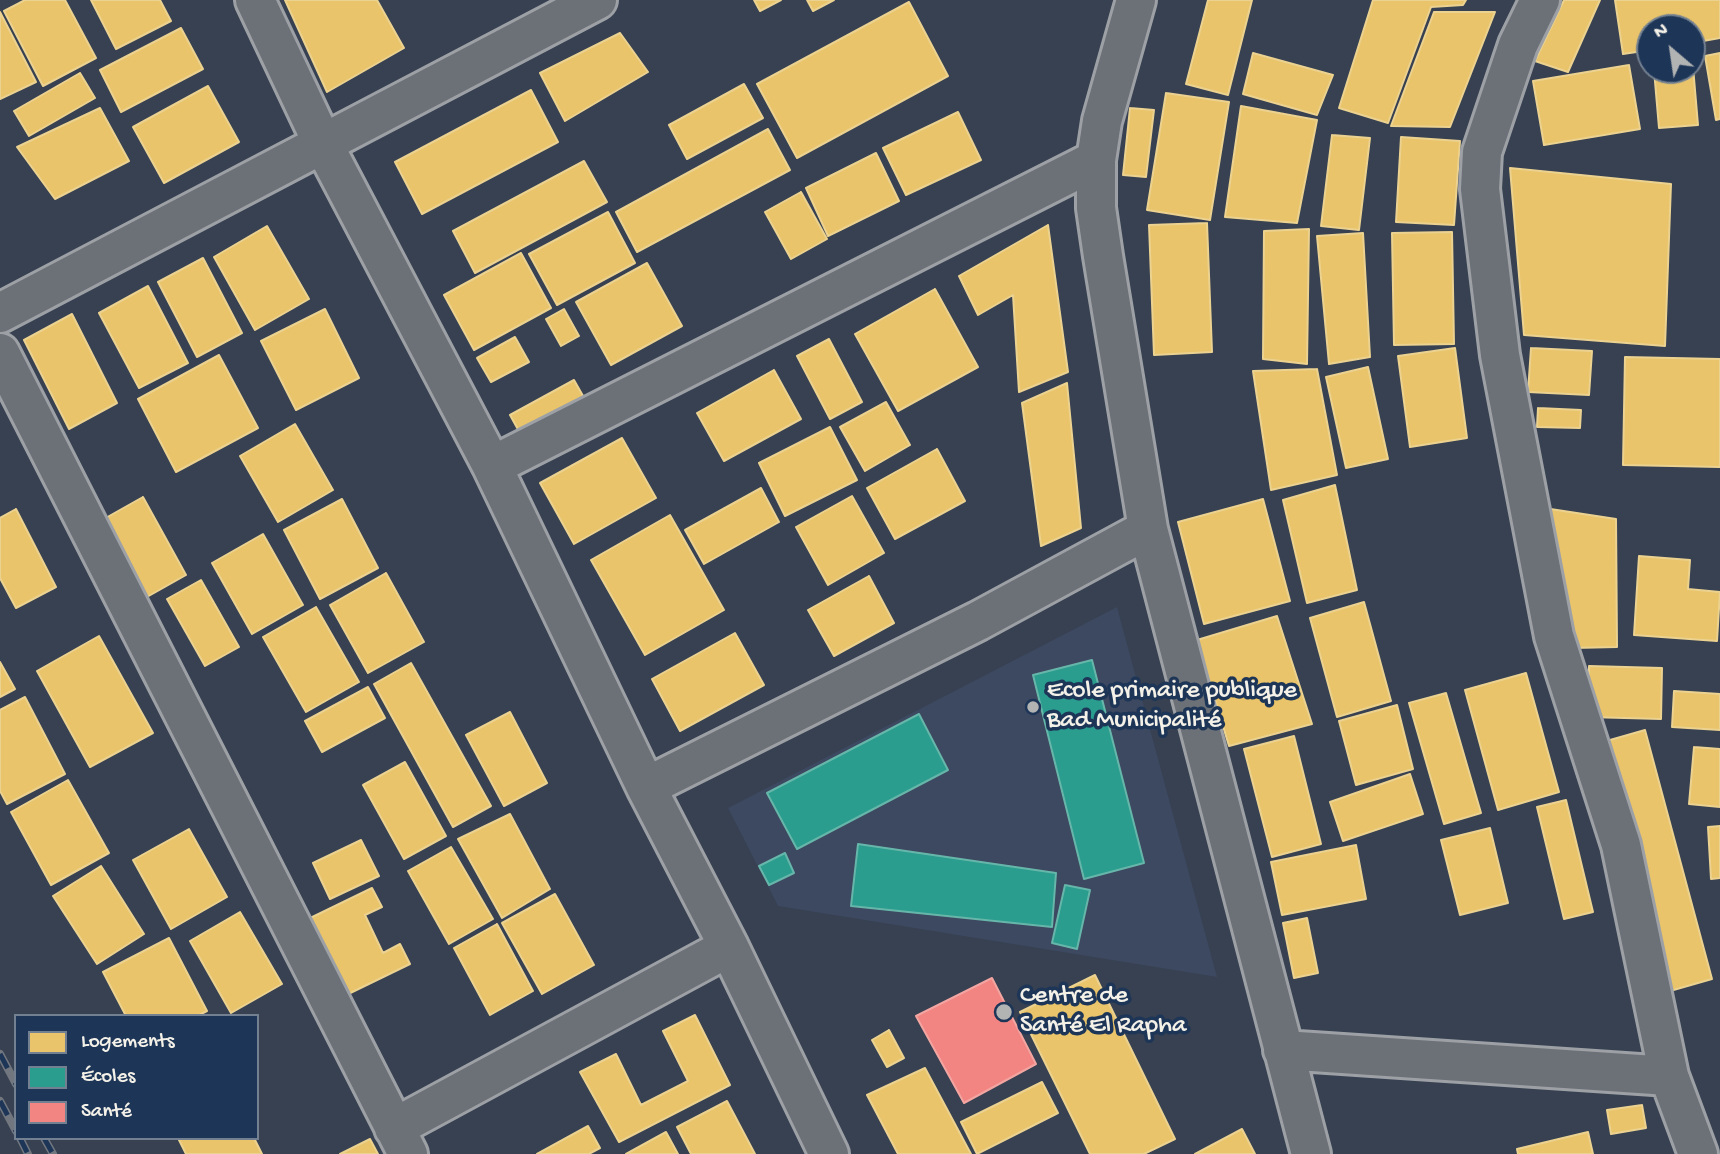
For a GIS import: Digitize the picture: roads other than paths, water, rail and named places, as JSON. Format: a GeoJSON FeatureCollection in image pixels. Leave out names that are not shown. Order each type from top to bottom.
{"type":"FeatureCollection","features":[{"type":"Feature","properties":{"kind":"street"},"geometry":{"type":"LineString","coordinates":[[255,0],[323,144],[492,466],[646,788],[729,947],[829,1154]]}},
{"type":"Feature","properties":{"kind":"street"},"geometry":{"type":"LineString","coordinates":[[0,313],[597,0]]}},
{"type":"Feature","properties":{"kind":"street"},"geometry":{"type":"LineString","coordinates":[[1136,0],[1102,121],[1096,160],[1096,208],[1103,256],[1148,529],[1311,1154]]}},
{"type":"Feature","properties":{"kind":"street"},"geometry":{"type":"LineString","coordinates":[[1540,0],[1518,45],[1482,152],[1480,189],[1500,355],[1554,636],[1621,845],[1669,1076],[1698,1154]]}},
{"type":"Feature","properties":{"kind":"street"},"geometry":{"type":"LineString","coordinates":[[492,466],[1096,160]]}},
{"type":"Feature","properties":{"kind":"street"},"geometry":{"type":"LineString","coordinates":[[0,353],[401,1141],[729,947]]}},
{"type":"Feature","properties":{"kind":"street"},"geometry":{"type":"LineString","coordinates":[[646,788],[978,621],[1148,529]]}},
{"type":"Feature","properties":{"kind":"street"},"geometry":{"type":"LineString","coordinates":[[1283,1050],[1669,1076]]}},
{"type":"Feature","properties":{"kind":"railway"},"geometry":{"type":"LineString","coordinates":[[0,1054],[14,1080]]}},
{"type":"Feature","properties":{"kind":"railway"},"geometry":{"type":"LineString","coordinates":[[0,1101],[14,1127]]}},
{"type":"Feature","properties":{"kind":"railway"},"geometry":{"type":"LineString","coordinates":[[21,1140],[28,1154]]}},
{"type":"Feature","properties":{"kind":"railway"},"geometry":{"type":"LineString","coordinates":[[45,1140],[53,1154]]}},
{"type":"Feature","properties":{"kind":"place","name":"Ecole primaire publique Bad Municipalité"},"geometry":{"type":"Point","coordinates":[1033,707]}},
{"type":"Feature","properties":{"kind":"place","name":"Centre de Santé El Rapha"},"geometry":{"type":"Point","coordinates":[1004,1012]}}]}
